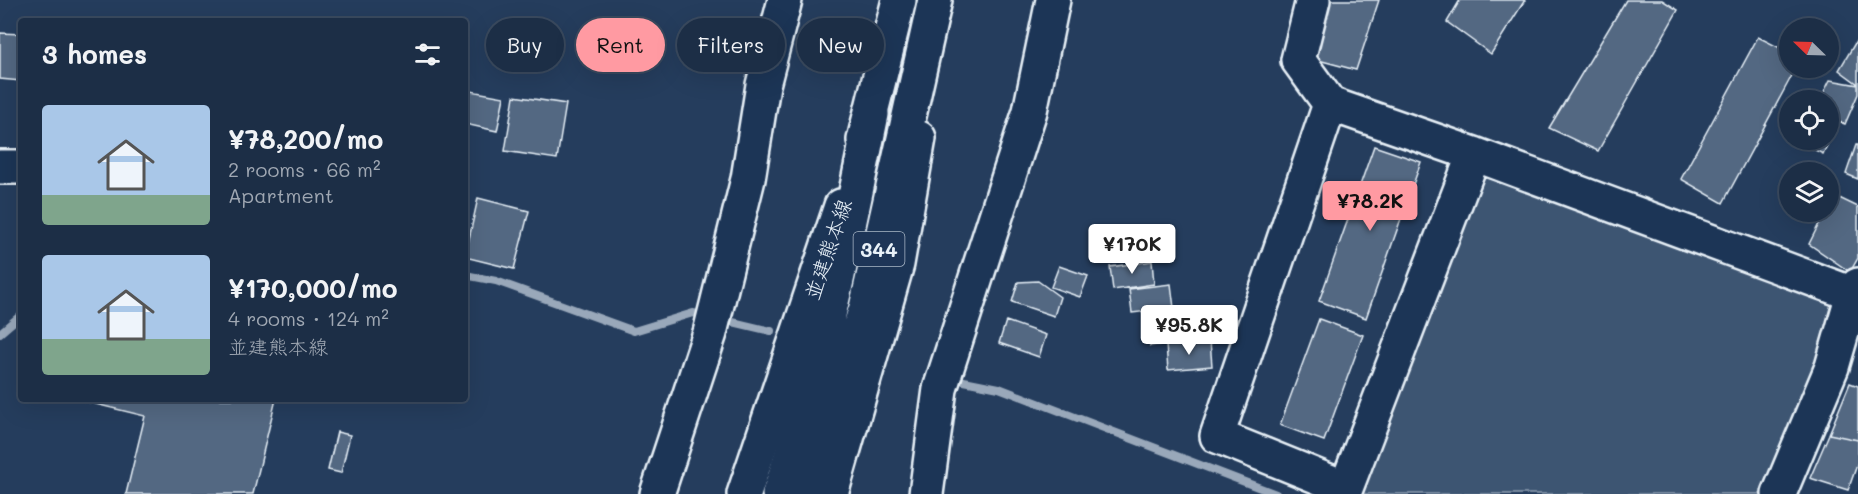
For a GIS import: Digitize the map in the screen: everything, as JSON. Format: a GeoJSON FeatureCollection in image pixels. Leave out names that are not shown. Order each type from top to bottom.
{"type":"FeatureCollection","features":[{"type":"Feature","properties":{"kind":"main road"},"geometry":{"type":"LineString","coordinates":[[657,494],[710,333],[748,179],[763,85],[785,0]]}},
{"type":"Feature","properties":{"kind":"main road","name":"並建熊本線"},"geometry":{"type":"LineString","coordinates":[[744,494],[872,114],[899,0]]}},
{"type":"Feature","properties":{"kind":"main road","name":"344"},"geometry":{"type":"LineString","coordinates":[[805,494],[866,308],[935,0]]}},
{"type":"Feature","properties":{"kind":"main road"},"geometry":{"type":"LineString","coordinates":[[831,494],[897,264],[942,0]]}},
{"type":"Feature","properties":{"kind":"main road"},"geometry":{"type":"LineString","coordinates":[[926,494],[940,389],[1030,111],[1053,0]]}},
{"type":"Feature","properties":{"kind":"main road"},"geometry":{"type":"LineString","coordinates":[[1313,0],[1298,60],[1330,104],[1855,290],[1845,372],[1786,492]]}},
{"type":"Feature","properties":{"kind":"main road"},"geometry":{"type":"LineString","coordinates":[[1330,104],[1216,436],[1346,488],[1474,154]]}},
{"type":"Feature","properties":{"kind":"main road","name":"344"},"geometry":{"type":"LineString","coordinates":[[779,494],[799,434],[837,285],[872,114]]}},
{"type":"Feature","properties":{"kind":"main road"},"geometry":{"type":"LineString","coordinates":[[0,167],[18,167]]}},
{"type":"Feature","properties":{"kind":"shaded area"},"geometry":{"type":"Polygon","coordinates":[[[1474,154],[1853,294],[1779,494],[1344,494],[1474,154]]]}},
{"type":"Feature","properties":{"kind":"building"},"geometry":{"type":"Polygon","coordinates":[[[1329,0],[1379,0],[1356,70],[1307,57],[1329,0]]]}},
{"type":"Feature","properties":{"kind":"building"},"geometry":{"type":"Polygon","coordinates":[[[1460,0],[1525,0],[1491,54],[1447,22],[1460,0]]]}},
{"type":"Feature","properties":{"kind":"building"},"geometry":{"type":"Polygon","coordinates":[[[1626,0],[1662,0],[1678,10],[1598,151],[1549,128],[1626,0]]]}},
{"type":"Feature","properties":{"kind":"building"},"geometry":{"type":"Polygon","coordinates":[[[0,33],[18,34],[18,81],[0,79],[0,33]]]}},
{"type":"Feature","properties":{"kind":"building"},"geometry":{"type":"Polygon","coordinates":[[[1758,37],[1779,48],[1779,78],[1791,78],[1784,90],[1779,90],[1779,99],[1723,203],[1681,179],[1758,37]]]}},
{"type":"Feature","properties":{"kind":"building"},"geometry":{"type":"Polygon","coordinates":[[[1858,38],[1858,84],[1839,70],[1858,38]]]}},
{"type":"Feature","properties":{"kind":"building"},"geometry":{"type":"Polygon","coordinates":[[[1830,80],[1858,85],[1858,94],[1845,124],[1839,122],[1839,90],[1825,90],[1830,80]]]}},
{"type":"Feature","properties":{"kind":"building"},"geometry":{"type":"Polygon","coordinates":[[[468,91],[504,97],[497,131],[468,125],[468,91]]]}},
{"type":"Feature","properties":{"kind":"building"},"geometry":{"type":"Polygon","coordinates":[[[514,96],[566,104],[557,159],[505,151],[514,96]]]}},
{"type":"Feature","properties":{"kind":"building"},"geometry":{"type":"Polygon","coordinates":[[[1856,145],[1858,145],[1858,179],[1846,174],[1856,145]]]}},
{"type":"Feature","properties":{"kind":"building"},"geometry":{"type":"Polygon","coordinates":[[[1374,146],[1421,162],[1366,318],[1319,301],[1374,146]]]}},
{"type":"Feature","properties":{"kind":"building"},"geometry":{"type":"Polygon","coordinates":[[[478,198],[529,211],[514,269],[468,258],[468,243],[478,198]]]}},
{"type":"Feature","properties":{"kind":"building"},"geometry":{"type":"Polygon","coordinates":[[[1839,198],[1858,207],[1858,258],[1850,272],[1809,244],[1820,222],[1839,222],[1839,198]]]}},
{"type":"Feature","properties":{"kind":"building"},"geometry":{"type":"Polygon","coordinates":[[[1152,261],[1154,284],[1113,290],[1110,267],[1152,261]]]}},
{"type":"Feature","properties":{"kind":"building"},"geometry":{"type":"Polygon","coordinates":[[[1059,266],[1088,276],[1080,297],[1051,287],[1059,266]]]}},
{"type":"Feature","properties":{"kind":"building"},"geometry":{"type":"Polygon","coordinates":[[[1038,281],[1060,297],[1054,316],[1012,302],[1018,282],[1038,281]]]}},
{"type":"Feature","properties":{"kind":"building"},"geometry":{"type":"Polygon","coordinates":[[[1171,284],[1174,308],[1132,313],[1129,289],[1171,284]]]}},
{"type":"Feature","properties":{"kind":"building"},"geometry":{"type":"Polygon","coordinates":[[[1187,316],[1189,341],[1150,346],[1147,320],[1187,316]]]}},
{"type":"Feature","properties":{"kind":"building"},"geometry":{"type":"Polygon","coordinates":[[[1319,319],[1363,335],[1324,441],[1280,425],[1319,319]]]}},
{"type":"Feature","properties":{"kind":"building"},"geometry":{"type":"Polygon","coordinates":[[[1006,321],[1046,335],[1039,357],[999,343],[1006,321]]]}},
{"type":"Feature","properties":{"kind":"building"},"geometry":{"type":"Polygon","coordinates":[[[1210,341],[1212,366],[1168,370],[1166,345],[1210,341]]]}},
{"type":"Feature","properties":{"kind":"building"},"geometry":{"type":"Polygon","coordinates":[[[1850,383],[1858,386],[1858,440],[1829,434],[1850,383]]]}},
{"type":"Feature","properties":{"kind":"building"},"geometry":{"type":"Polygon","coordinates":[[[87,402],[275,402],[253,494],[126,494],[145,416],[87,402]]]}},
{"type":"Feature","properties":{"kind":"building"},"geometry":{"type":"Polygon","coordinates":[[[337,432],[350,435],[341,473],[328,470],[337,432]]]}},
{"type":"Feature","properties":{"kind":"building"},"geometry":{"type":"Polygon","coordinates":[[[1829,434],[1858,440],[1858,462],[1848,490],[1810,478],[1829,434]]]}},
{"type":"Feature","properties":{"kind":"waterway"},"geometry":{"type":"LineString","coordinates":[[468,276],[496,281],[634,331],[693,313],[707,316]]}},
{"type":"Feature","properties":{"kind":"waterway"},"geometry":{"type":"LineString","coordinates":[[0,333],[18,318]]}},
{"type":"Feature","properties":{"kind":"waterway"},"geometry":{"type":"LineString","coordinates":[[720,319],[771,331]]}},
{"type":"Feature","properties":{"kind":"waterway"},"geometry":{"type":"LineString","coordinates":[[964,381],[999,388],[1276,494]]}}]}
